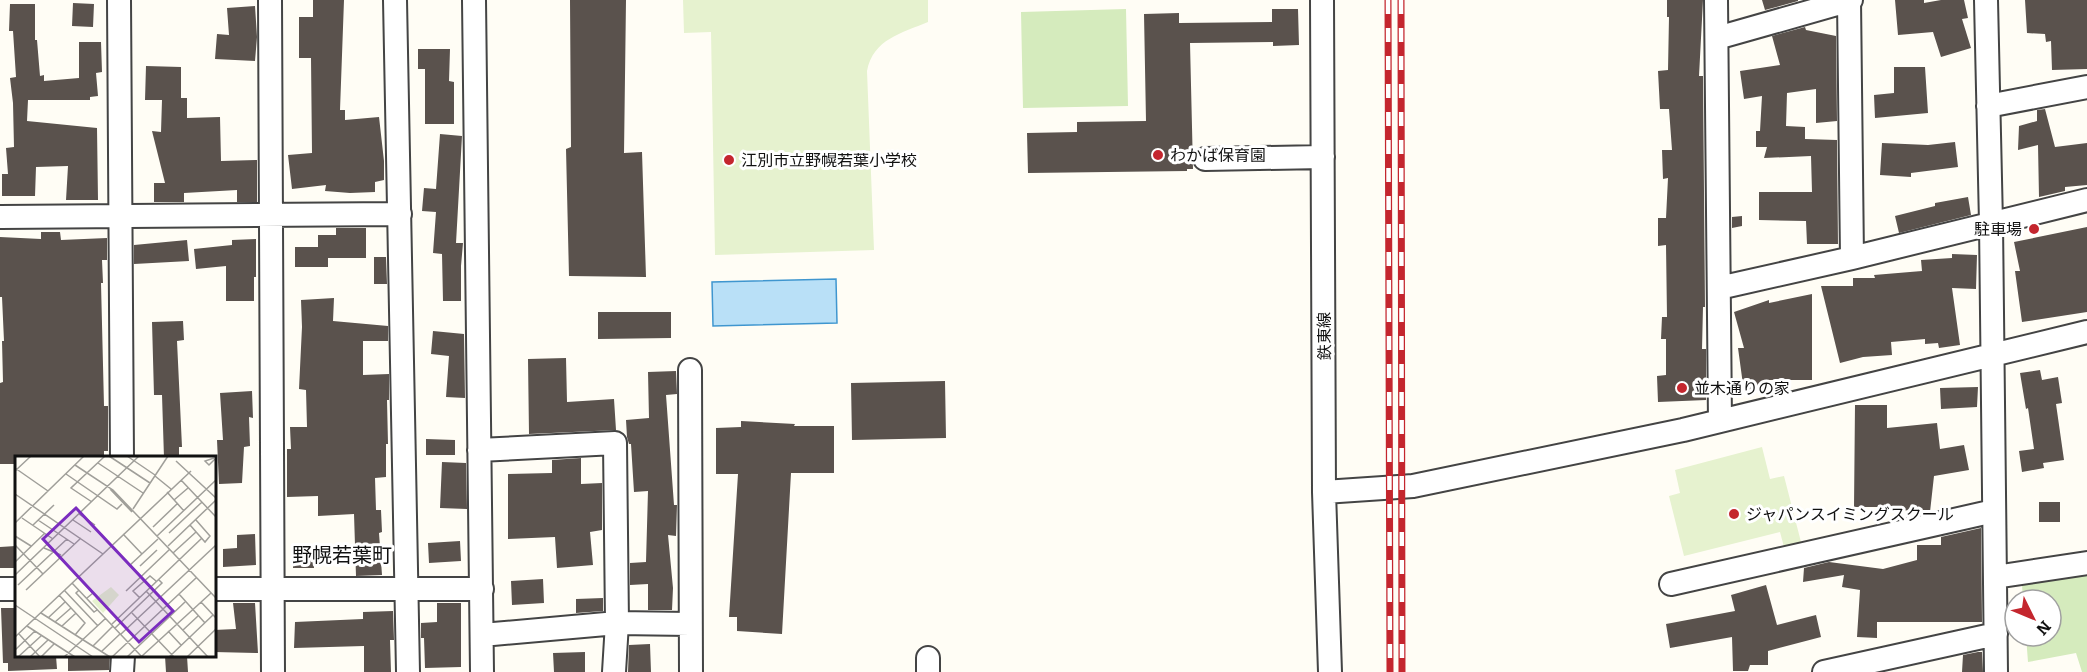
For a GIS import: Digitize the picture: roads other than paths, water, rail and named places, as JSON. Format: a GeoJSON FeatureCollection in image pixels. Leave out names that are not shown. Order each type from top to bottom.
{"type":"FeatureCollection","features":[{"type":"Feature","properties":{"kind":"street"},"geometry":{"type":"LineString","coordinates":[[119,0],[122,456]]}},
{"type":"Feature","properties":{"kind":"street"},"geometry":{"type":"LineString","coordinates":[[270,0],[273,672]]}},
{"type":"Feature","properties":{"kind":"street"},"geometry":{"type":"LineString","coordinates":[[395,0],[408,672]]}},
{"type":"Feature","properties":{"kind":"street"},"geometry":{"type":"LineString","coordinates":[[474,0],[482,672]]}},
{"type":"Feature","properties":{"kind":"street","name":"鉄東線"},"geometry":{"type":"LineString","coordinates":[[1322,0],[1324,492],[1329,672]]}},
{"type":"Feature","properties":{"kind":"street"},"geometry":{"type":"LineString","coordinates":[[1716,0],[1720,421]]}},
{"type":"Feature","properties":{"kind":"street"},"geometry":{"type":"LineString","coordinates":[[1717,38],[1850,0],[1852,258]]}},
{"type":"Feature","properties":{"kind":"street"},"geometry":{"type":"LineString","coordinates":[[1986,0],[1996,672]]}},
{"type":"Feature","properties":{"kind":"street"},"geometry":{"type":"LineString","coordinates":[[1988,106],[2087,87]]}},
{"type":"Feature","properties":{"kind":"street"},"geometry":{"type":"LineString","coordinates":[[1205,159],[1323,157]]}},
{"type":"Feature","properties":{"kind":"street"},"geometry":{"type":"LineString","coordinates":[[1719,288],[2087,200]]}},
{"type":"Feature","properties":{"kind":"street"},"geometry":{"type":"LineString","coordinates":[[0,217],[399,214]]}},
{"type":"Feature","properties":{"kind":"street"},"geometry":{"type":"LineString","coordinates":[[1324,492],[1413,486],[1720,421],[2087,332]]}},
{"type":"Feature","properties":{"kind":"street"},"geometry":{"type":"LineString","coordinates":[[690,370],[691,672]]}},
{"type":"Feature","properties":{"kind":"street"},"geometry":{"type":"LineString","coordinates":[[479,450],[615,443],[617,623],[614,672]]}},
{"type":"Feature","properties":{"kind":"street"},"geometry":{"type":"LineString","coordinates":[[1671,584],[1994,511]]}},
{"type":"Feature","properties":{"kind":"street"},"geometry":{"type":"LineString","coordinates":[[1995,577],[2087,563]]}},
{"type":"Feature","properties":{"kind":"street"},"geometry":{"type":"LineString","coordinates":[[216,589],[482,589]]}},
{"type":"Feature","properties":{"kind":"street"},"geometry":{"type":"LineString","coordinates":[[482,635],[617,623],[690,624]]}},
{"type":"Feature","properties":{"kind":"street"},"geometry":{"type":"LineString","coordinates":[[1824,672],[1996,634]]}},
{"type":"Feature","properties":{"kind":"street"},"geometry":{"type":"LineString","coordinates":[[122,672],[123,657]]}},
{"type":"Feature","properties":{"kind":"water"},"geometry":{"type":"Polygon","coordinates":[[[836,279],[837,323],[713,326],[712,282],[836,279]]]}},
{"type":"Feature","properties":{"kind":"railway"},"geometry":{"type":"LineString","coordinates":[[1388,0],[1390,672]]}},
{"type":"Feature","properties":{"kind":"railway"},"geometry":{"type":"LineString","coordinates":[[1401,0],[1402,672]]}},
{"type":"Feature","properties":{"kind":"place","name":"わかば保育園"},"geometry":{"type":"Point","coordinates":[1158,155]}},
{"type":"Feature","properties":{"kind":"place","name":"江別市立野幌若葉小学校"},"geometry":{"type":"Point","coordinates":[729,160]}},
{"type":"Feature","properties":{"kind":"place","name":"駐車場"},"geometry":{"type":"Point","coordinates":[2034,229]}},
{"type":"Feature","properties":{"kind":"place","name":"並木通りの家"},"geometry":{"type":"Point","coordinates":[1682,388]}},
{"type":"Feature","properties":{"kind":"place","name":"ジャパンスイミングスクール"},"geometry":{"type":"Point","coordinates":[1734,514]}},
{"type":"Feature","properties":{"kind":"district","name":"野幌若葉町"},"geometry":{"type":"Point","coordinates":[342,555]}}]}
